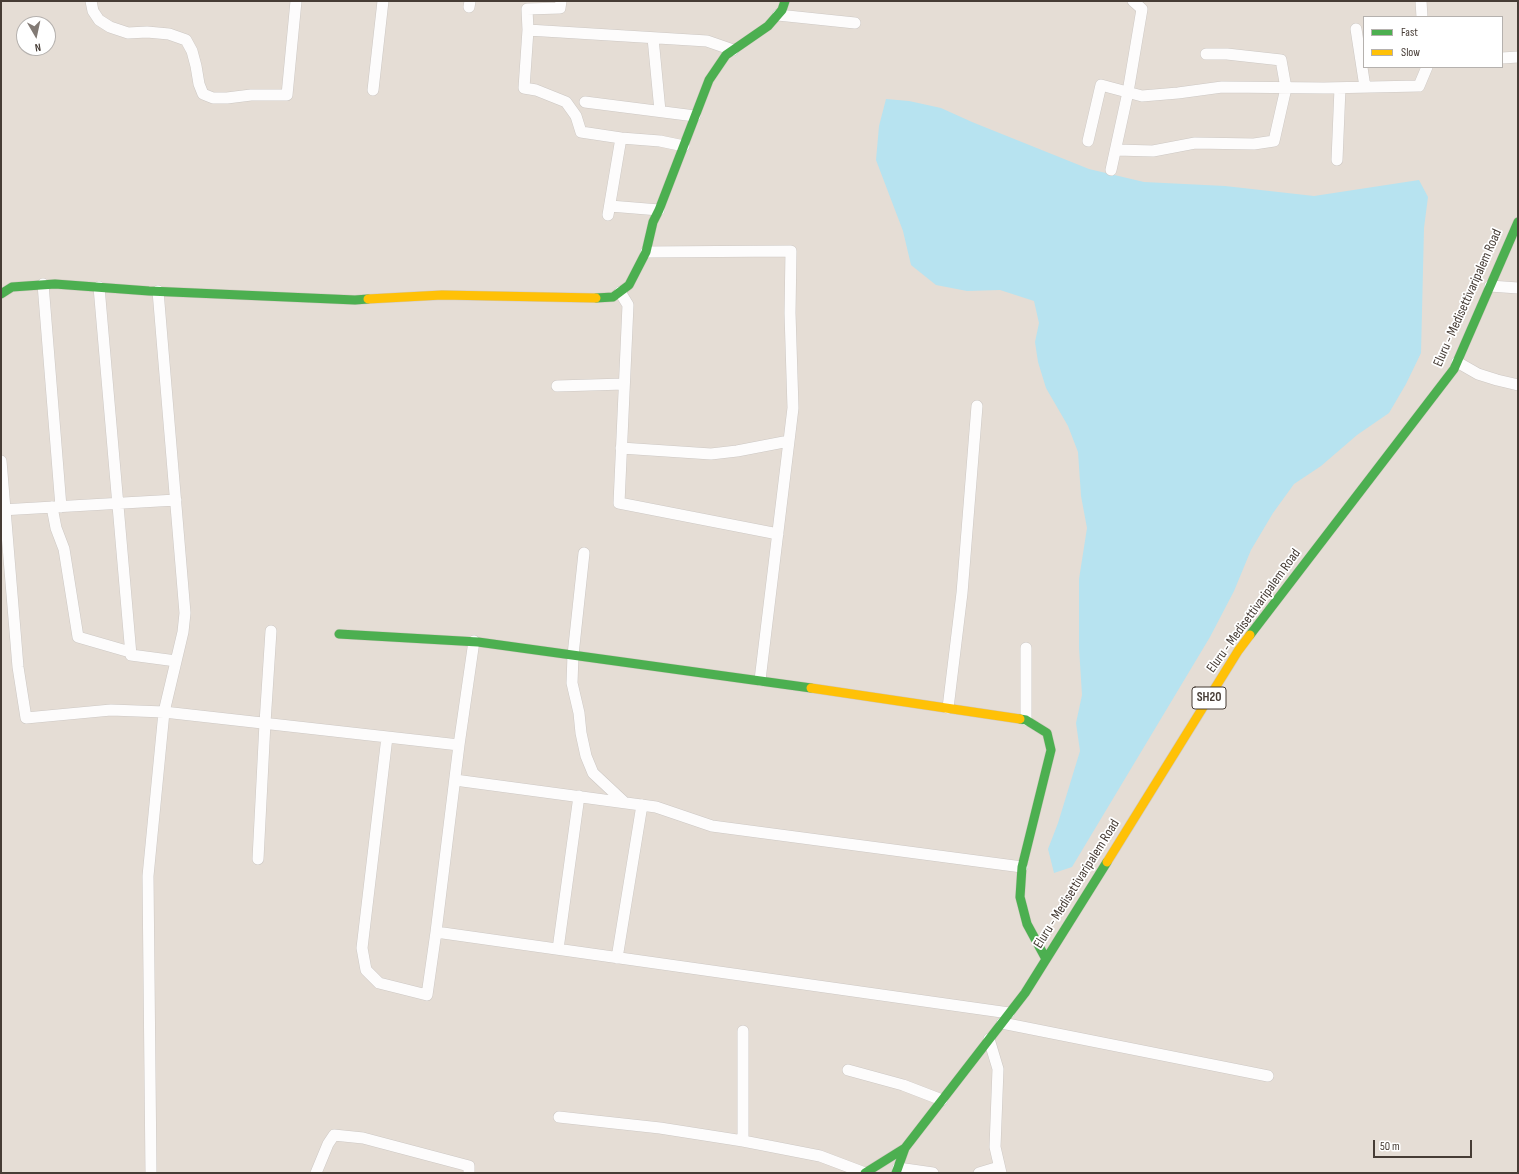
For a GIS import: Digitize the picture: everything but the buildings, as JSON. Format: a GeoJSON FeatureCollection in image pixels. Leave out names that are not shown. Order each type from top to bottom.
{"type":"FeatureCollection","features":[{"type":"Feature","properties":{"kind":"street"},"geometry":{"type":"LineString","coordinates":[[91,1],[93,11],[99,20],[110,27],[128,33],[148,32],[169,34],[186,40],[192,51],[199,84],[203,94],[213,98],[227,98],[251,95],[286,95],[296,1]]}},
{"type":"Feature","properties":{"kind":"street"},"geometry":{"type":"LineString","coordinates":[[373,90],[382,1]]}},
{"type":"Feature","properties":{"kind":"street"},"geometry":{"type":"LineString","coordinates":[[560,1],[560,8],[527,9],[528,30],[524,88],[536,90],[566,102],[576,116],[581,132],[621,138],[660,141],[684,146]]}},
{"type":"Feature","properties":{"kind":"street"},"geometry":{"type":"LineString","coordinates":[[1,294],[12,287],[43,284],[355,300],[442,295],[587,299],[612,298],[629,285],[646,252],[652,222],[659,210],[709,80],[726,55],[768,26],[782,10],[785,1]]}},
{"type":"Feature","properties":{"kind":"street"},"geometry":{"type":"LineString","coordinates":[[1111,170],[1128,92],[1142,8],[1133,1]]}},
{"type":"Feature","properties":{"kind":"street"},"geometry":{"type":"LineString","coordinates":[[1421,1],[1422,16]]}},
{"type":"Feature","properties":{"kind":"street"},"geometry":{"type":"LineString","coordinates":[[778,15],[855,23]]}},
{"type":"Feature","properties":{"kind":"street"},"geometry":{"type":"LineString","coordinates":[[1356,29],[1365,87]]}},
{"type":"Feature","properties":{"kind":"street"},"geometry":{"type":"LineString","coordinates":[[528,30],[708,42],[733,50]]}},
{"type":"Feature","properties":{"kind":"street"},"geometry":{"type":"LineString","coordinates":[[653,38],[660,111]]}},
{"type":"Feature","properties":{"kind":"street"},"geometry":{"type":"LineString","coordinates":[[1116,150],[1153,151],[1194,143],[1254,144],[1274,141],[1286,88],[1281,60],[1227,54],[1206,54]]}},
{"type":"Feature","properties":{"kind":"street"},"geometry":{"type":"LineString","coordinates":[[1503,58],[1518,57]]}},
{"type":"Feature","properties":{"kind":"street"},"geometry":{"type":"LineString","coordinates":[[1088,141],[1101,85],[1142,96],[1222,87],[1340,88],[1419,86],[1427,68]]}},
{"type":"Feature","properties":{"kind":"street"},"geometry":{"type":"LineString","coordinates":[[1337,160],[1340,88]]}},
{"type":"Feature","properties":{"kind":"street"},"geometry":{"type":"LineString","coordinates":[[585,102],[695,116]]}},
{"type":"Feature","properties":{"kind":"street"},"geometry":{"type":"LineString","coordinates":[[621,138],[609,210],[659,210]]}},
{"type":"Feature","properties":{"kind":"street","name":"Eluru - Medisettivaripalem Road"},"geometry":{"type":"LineString","coordinates":[[897,1170],[905,1148],[1025,993],[1238,651],[1454,369],[1518,222]]}},
{"type":"Feature","properties":{"kind":"street"},"geometry":{"type":"LineString","coordinates":[[646,252],[791,251],[790,313],[793,408],[760,680]]}},
{"type":"Feature","properties":{"kind":"street"},"geometry":{"type":"LineString","coordinates":[[43,284],[57,507],[56,528],[64,549],[78,637],[130,652],[130,655],[176,661]]}},
{"type":"Feature","properties":{"kind":"street"},"geometry":{"type":"LineString","coordinates":[[1490,286],[1518,288]]}},
{"type":"Feature","properties":{"kind":"street"},"geometry":{"type":"LineString","coordinates":[[99,287],[130,652]]}},
{"type":"Feature","properties":{"kind":"street"},"geometry":{"type":"LineString","coordinates":[[151,1173],[148,876],[164,712],[183,632],[185,613],[158,291]]}},
{"type":"Feature","properties":{"kind":"street"},"geometry":{"type":"LineString","coordinates":[[620,292],[628,305],[619,503],[778,534]]}},
{"type":"Feature","properties":{"kind":"street"},"geometry":{"type":"LineString","coordinates":[[1457,362],[1478,374],[1518,385]]}},
{"type":"Feature","properties":{"kind":"street"},"geometry":{"type":"LineString","coordinates":[[557,386],[624,384]]}},
{"type":"Feature","properties":{"kind":"street"},"geometry":{"type":"LineString","coordinates":[[948,708],[962,593],[977,406]]}},
{"type":"Feature","properties":{"kind":"street"},"geometry":{"type":"LineString","coordinates":[[621,448],[711,454],[737,451],[789,441]]}},
{"type":"Feature","properties":{"kind":"street"},"geometry":{"type":"LineString","coordinates":[[1,461],[3,510],[18,667],[26,718],[111,710],[164,712],[459,745]]}},
{"type":"Feature","properties":{"kind":"street"},"geometry":{"type":"LineString","coordinates":[[3,510],[176,500]]}},
{"type":"Feature","properties":{"kind":"street"},"geometry":{"type":"LineString","coordinates":[[584,553],[573,655],[572,683],[579,713],[581,733],[586,756],[593,773],[624,802]]}},
{"type":"Feature","properties":{"kind":"street"},"geometry":{"type":"LineString","coordinates":[[258,859],[264,723],[271,631]]}},
{"type":"Feature","properties":{"kind":"street"},"geometry":{"type":"LineString","coordinates":[[339,634],[474,642],[760,680],[1026,720],[1047,733],[1051,750],[1022,867],[1020,897],[1027,924],[1046,959]]}},
{"type":"Feature","properties":{"kind":"street"},"geometry":{"type":"LineString","coordinates":[[387,737],[362,948],[366,970],[379,983],[427,995],[459,745],[474,642]]}},
{"type":"Feature","properties":{"kind":"street"},"geometry":{"type":"LineString","coordinates":[[1026,648],[1026,720]]}},
{"type":"Feature","properties":{"kind":"street"},"geometry":{"type":"LineString","coordinates":[[455,780],[656,807],[712,826],[1022,867]]}},
{"type":"Feature","properties":{"kind":"street"},"geometry":{"type":"LineString","coordinates":[[558,949],[579,796]]}},
{"type":"Feature","properties":{"kind":"street"},"geometry":{"type":"LineString","coordinates":[[617,958],[642,805]]}},
{"type":"Feature","properties":{"kind":"street"},"geometry":{"type":"LineString","coordinates":[[436,932],[1009,1013]]}},
{"type":"Feature","properties":{"kind":"street"},"geometry":{"type":"LineString","coordinates":[[1002,1023],[1268,1076]]}},
{"type":"Feature","properties":{"kind":"street"},"geometry":{"type":"LineString","coordinates":[[743,1031],[743,1141]]}},
{"type":"Feature","properties":{"kind":"street"},"geometry":{"type":"LineString","coordinates":[[978,1173],[1000,1170],[995,1147],[998,1069],[989,1039]]}},
{"type":"Feature","properties":{"kind":"street"},"geometry":{"type":"LineString","coordinates":[[848,1070],[903,1085],[942,1100]]}},
{"type":"Feature","properties":{"kind":"street"},"geometry":{"type":"LineString","coordinates":[[559,1117],[660,1128],[743,1141],[820,1156],[865,1173],[905,1148]]}},
{"type":"Feature","properties":{"kind":"street"},"geometry":{"type":"LineString","coordinates":[[316,1173],[328,1144],[334,1135],[363,1138],[469,1166],[469,1173]]}},
{"type":"Feature","properties":{"kind":"street"},"geometry":{"type":"LineString","coordinates":[[897,1170],[933,1173]]}},
{"type":"Feature","properties":{"kind":"shaded area"},"geometry":{"type":"Polygon","coordinates":[[[1,1],[1518,1],[1518,1173],[1,1173],[1,1]]]}},
{"type":"Feature","properties":{"kind":"water"},"geometry":{"type":"Polygon","coordinates":[[[886,99],[909,101],[941,108],[1089,169],[1144,182],[1225,186],[1314,196],[1419,180],[1428,197],[1424,228],[1421,353],[1406,384],[1389,413],[1357,435],[1321,466],[1294,484],[1273,513],[1251,550],[1234,591],[1210,637],[1072,867],[1054,873],[1048,849],[1058,823],[1080,751],[1076,723],[1082,695],[1079,648],[1079,579],[1087,528],[1081,496],[1078,452],[1068,426],[1046,388],[1038,362],[1035,342],[1039,323],[1034,301],[1000,290],[967,291],[936,285],[911,265],[903,231],[876,160],[879,126],[886,99]]]}},
{"type":"Feature","properties":{"kind":"traffic: fast"},"geometry":{"type":"LineString","coordinates":[[596,298],[613,297],[629,285],[646,252],[653,222],[709,80],[726,55],[768,26],[782,10],[785,1]]}},
{"type":"Feature","properties":{"kind":"traffic: fast"},"geometry":{"type":"LineString","coordinates":[[1250,635],[1454,369],[1518,222]]}},
{"type":"Feature","properties":{"kind":"traffic: fast"},"geometry":{"type":"LineString","coordinates":[[1,294],[12,287],[55,284],[149,291],[355,300],[368,299]]}},
{"type":"Feature","properties":{"kind":"traffic: fast"},"geometry":{"type":"LineString","coordinates":[[339,634],[478,642],[811,688]]}},
{"type":"Feature","properties":{"kind":"traffic: fast"},"geometry":{"type":"LineString","coordinates":[[1020,719],[1026,720],[1047,733],[1051,750],[1022,867],[1020,897],[1027,924],[1046,959]]}},
{"type":"Feature","properties":{"kind":"traffic: fast"},"geometry":{"type":"LineString","coordinates":[[896,1173],[905,1148],[1025,993],[1107,862]]}},
{"type":"Feature","properties":{"kind":"traffic: fast"},"geometry":{"type":"LineString","coordinates":[[865,1173],[905,1148]]}},
{"type":"Feature","properties":{"kind":"traffic: slow"},"geometry":{"type":"LineString","coordinates":[[368,299],[442,295],[596,298]]}},
{"type":"Feature","properties":{"kind":"traffic: slow"},"geometry":{"type":"LineString","coordinates":[[1107,862],[1238,651],[1250,635]]}},
{"type":"Feature","properties":{"kind":"traffic: slow"},"geometry":{"type":"LineString","coordinates":[[811,688],[1020,719]]}}]}
